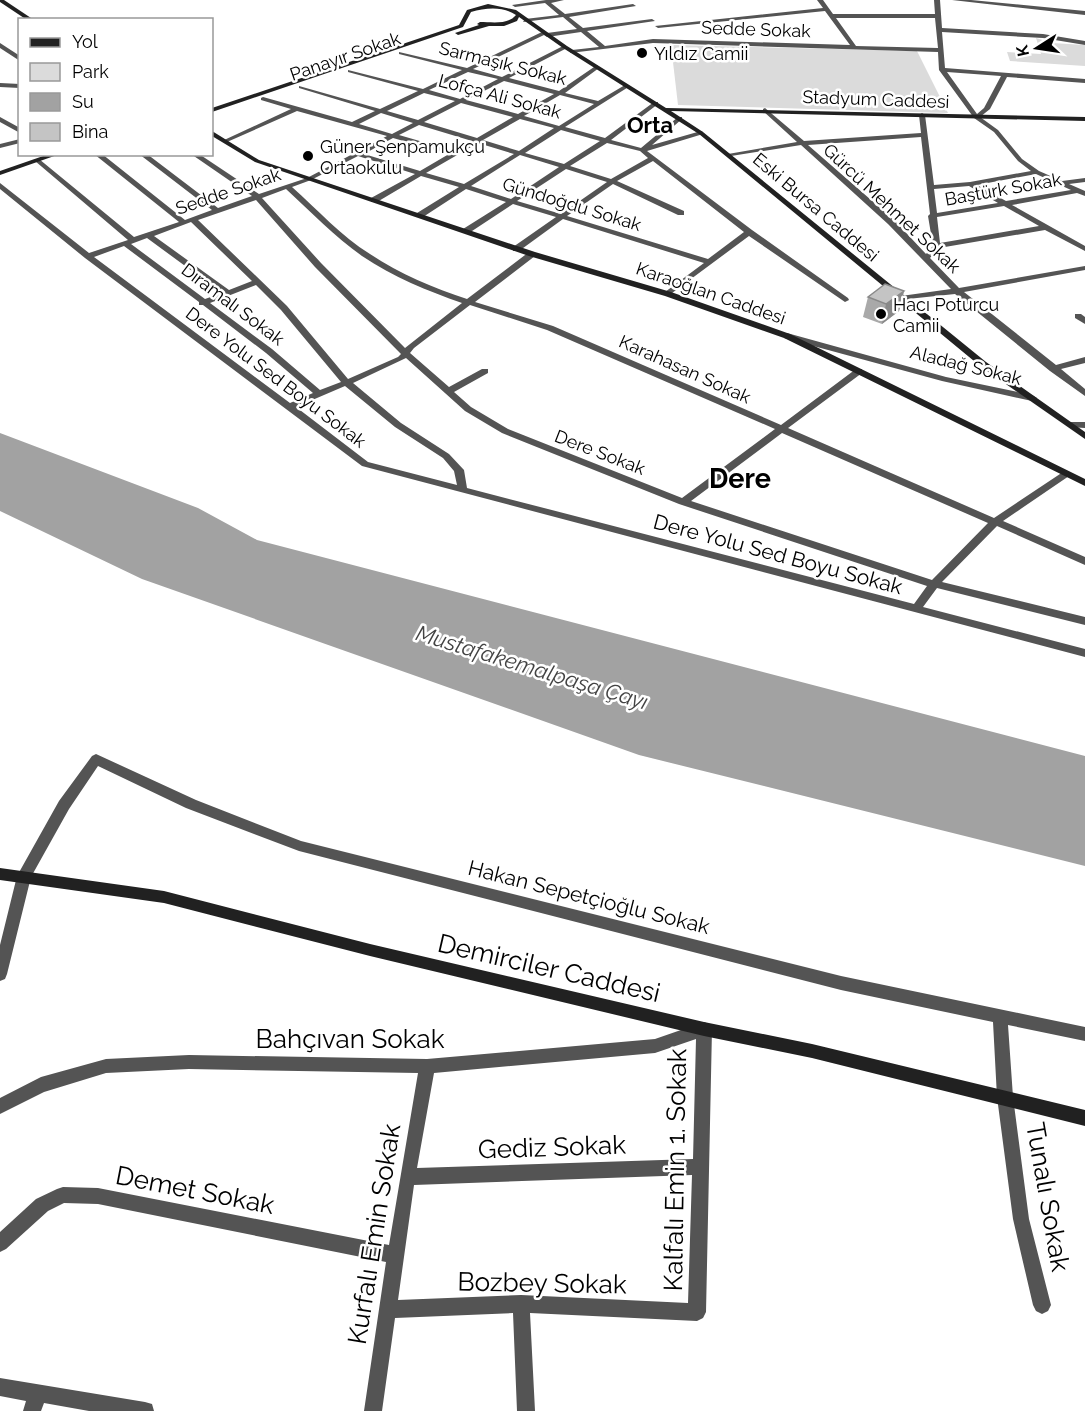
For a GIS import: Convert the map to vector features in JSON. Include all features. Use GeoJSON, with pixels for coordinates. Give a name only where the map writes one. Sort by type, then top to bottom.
{"type":"FeatureCollection","features":[{"type":"Feature","properties":{"kind":"street"},"geometry":{"type":"LineString","coordinates":[[0,0],[29,18]]}},
{"type":"Feature","properties":{"kind":"street"},"geometry":{"type":"LineString","coordinates":[[483,8],[501,0]]}},
{"type":"Feature","properties":{"kind":"street"},"geometry":{"type":"LineString","coordinates":[[483,8],[515,8],[561,0]]}},
{"type":"Feature","properties":{"kind":"street"},"geometry":{"type":"LineString","coordinates":[[626,0],[639,11]]}},
{"type":"Feature","properties":{"kind":"street"},"geometry":{"type":"LineString","coordinates":[[820,0],[854,47]]}},
{"type":"Feature","properties":{"kind":"street"},"geometry":{"type":"LineString","coordinates":[[937,0],[942,70],[976,117],[996,132],[1020,160],[1037,172],[1082,193]]}},
{"type":"Feature","properties":{"kind":"street"},"geometry":{"type":"LineString","coordinates":[[955,0],[1085,13]]}},
{"type":"Feature","properties":{"kind":"street"},"geometry":{"type":"LineString","coordinates":[[1025,0],[1085,5]]}},
{"type":"Feature","properties":{"kind":"street"},"geometry":{"type":"LineString","coordinates":[[547,2],[604,48]]}},
{"type":"Feature","properties":{"kind":"street"},"geometry":{"type":"LineString","coordinates":[[525,21],[633,6]]}},
{"type":"Feature","properties":{"kind":"street","name":"Panayır Sokak"},"geometry":{"type":"LineString","coordinates":[[213,112],[445,32],[464,24],[469,11],[483,8]]}},
{"type":"Feature","properties":{"kind":"street"},"geometry":{"type":"LineString","coordinates":[[504,24],[515,20],[515,8]]}},
{"type":"Feature","properties":{"kind":"street","name":"Eski Bursa Caddesi"},"geometry":{"type":"LineString","coordinates":[[515,8],[525,21],[701,132],[983,364],[1085,436]]}},
{"type":"Feature","properties":{"kind":"street"},"geometry":{"type":"LineString","coordinates":[[658,26],[827,9]]}},
{"type":"Feature","properties":{"kind":"street"},"geometry":{"type":"LineString","coordinates":[[646,16],[678,42]]}},
{"type":"Feature","properties":{"kind":"street"},"geometry":{"type":"LineString","coordinates":[[832,16],[939,16]]}},
{"type":"Feature","properties":{"kind":"street"},"geometry":{"type":"LineString","coordinates":[[466,18],[472,22],[487,25],[527,26],[544,33]]}},
{"type":"Feature","properties":{"kind":"street"},"geometry":{"type":"LineString","coordinates":[[352,125],[464,69],[544,33],[652,21]]}},
{"type":"Feature","properties":{"kind":"street","name":"Panayır Sokak"},"geometry":{"type":"LineString","coordinates":[[213,112],[301,87],[487,25]]}},
{"type":"Feature","properties":{"kind":"street"},"geometry":{"type":"LineString","coordinates":[[940,30],[1043,36],[1085,43]]}},
{"type":"Feature","properties":{"kind":"street","name":"Sedde Sokak"},"geometry":{"type":"LineString","coordinates":[[573,52],[653,41],[940,50]]}},
{"type":"Feature","properties":{"kind":"street"},"geometry":{"type":"LineString","coordinates":[[0,45],[18,58]]}},
{"type":"Feature","properties":{"kind":"street","name":"Sedde Sokak"},"geometry":{"type":"LineString","coordinates":[[88,256],[309,179],[565,47]]}},
{"type":"Feature","properties":{"kind":"street","name":"Sarmaşık Sokak"},"geometry":{"type":"LineString","coordinates":[[401,53],[598,103]]}},
{"type":"Feature","properties":{"kind":"street"},"geometry":{"type":"LineString","coordinates":[[374,200],[560,93],[597,67]]}},
{"type":"Feature","properties":{"kind":"street"},"geometry":{"type":"LineString","coordinates":[[942,70],[1085,81]]}},
{"type":"Feature","properties":{"kind":"street","name":"Lofça Ali Sokak"},"geometry":{"type":"LineString","coordinates":[[350,71],[642,150]]}},
{"type":"Feature","properties":{"kind":"street"},"geometry":{"type":"LineString","coordinates":[[976,117],[987,109],[1005,74]]}},
{"type":"Feature","properties":{"kind":"street"},"geometry":{"type":"LineString","coordinates":[[0,85],[16,87]]}},
{"type":"Feature","properties":{"kind":"street"},"geometry":{"type":"LineString","coordinates":[[420,215],[627,86]]}},
{"type":"Feature","properties":{"kind":"street"},"geometry":{"type":"LineString","coordinates":[[301,87],[612,181],[681,213]]}},
{"type":"Feature","properties":{"kind":"street"},"geometry":{"type":"LineString","coordinates":[[263,99],[453,153]]}},
{"type":"Feature","properties":{"kind":"street"},"geometry":{"type":"LineString","coordinates":[[466,231],[606,140],[656,103]]}},
{"type":"Feature","properties":{"kind":"street"},"geometry":{"type":"LineString","coordinates":[[225,141],[296,109]]}},
{"type":"Feature","properties":{"kind":"street","name":"Stadyum Caddesi"},"geometry":{"type":"LineString","coordinates":[[667,109],[1085,119]]}},
{"type":"Feature","properties":{"kind":"street","name":"Gürcü Mehmet Sokak"},"geometry":{"type":"LineString","coordinates":[[765,110],[927,257],[957,291],[1085,393]]}},
{"type":"Feature","properties":{"kind":"street"},"geometry":{"type":"LineString","coordinates":[[922,115],[937,246]]}},
{"type":"Feature","properties":{"kind":"street"},"geometry":{"type":"LineString","coordinates":[[642,150],[680,118]]}},
{"type":"Feature","properties":{"kind":"street"},"geometry":{"type":"LineString","coordinates":[[0,119],[18,130]]}},
{"type":"Feature","properties":{"kind":"street"},"geometry":{"type":"LineString","coordinates":[[642,150],[701,132]]}},
{"type":"Feature","properties":{"kind":"street"},"geometry":{"type":"LineString","coordinates":[[213,134],[258,161],[309,179]]}},
{"type":"Feature","properties":{"kind":"street"},"geometry":{"type":"LineString","coordinates":[[730,154],[801,143],[924,135]]}},
{"type":"Feature","properties":{"kind":"street"},"geometry":{"type":"LineString","coordinates":[[0,146],[18,142]]}},
{"type":"Feature","properties":{"kind":"street"},"geometry":{"type":"LineString","coordinates":[[642,150],[749,232],[845,300]]}},
{"type":"Feature","properties":{"kind":"street","name":"Gündoğdu Sokak"},"geometry":{"type":"LineString","coordinates":[[358,154],[709,262]]}},
{"type":"Feature","properties":{"kind":"street"},"geometry":{"type":"LineString","coordinates":[[0,173],[52,156]]}},
{"type":"Feature","properties":{"kind":"street","name":"Dere Yolu Sed Boyu Sokak"},"geometry":{"type":"LineString","coordinates":[[100,156],[188,221],[257,282],[284,308],[345,382],[398,424],[446,456],[459,470],[462,488]]}},
{"type":"Feature","properties":{"kind":"street"},"geometry":{"type":"LineString","coordinates":[[145,156],[217,211]]}},
{"type":"Feature","properties":{"kind":"street","name":"Dere Sokak"},"geometry":{"type":"LineString","coordinates":[[197,156],[258,197],[354,303],[406,354],[468,409],[505,431],[683,502],[934,584],[1085,621]]}},
{"type":"Feature","properties":{"kind":"street"},"geometry":{"type":"LineString","coordinates":[[516,249],[612,181],[653,158]]}},
{"type":"Feature","properties":{"kind":"street","name":"Dıramalı Sokak"},"geometry":{"type":"LineString","coordinates":[[37,160],[202,303],[269,351],[319,394]]}},
{"type":"Feature","properties":{"kind":"street"},"geometry":{"type":"LineString","coordinates":[[929,187],[970,184],[1037,172]]}},
{"type":"Feature","properties":{"kind":"street","name":"Karaoğlan Caddesi"},"geometry":{"type":"LineString","coordinates":[[309,179],[516,249],[668,294],[788,336],[1085,483]]}},
{"type":"Feature","properties":{"kind":"street"},"geometry":{"type":"LineString","coordinates":[[1061,183],[1085,180]]}},
{"type":"Feature","properties":{"kind":"street"},"geometry":{"type":"LineString","coordinates":[[970,184],[1085,249]]}},
{"type":"Feature","properties":{"kind":"street","name":"Dere Yolu Sed Boyu Sokak"},"geometry":{"type":"LineString","coordinates":[[0,185],[88,256],[365,464],[1085,653]]}},
{"type":"Feature","properties":{"kind":"street","name":"Karahasan Sokak"},"geometry":{"type":"LineString","coordinates":[[288,187],[345,240],[397,273],[470,302],[550,328],[1085,561]]}},
{"type":"Feature","properties":{"kind":"street","name":"Baştürk Sokak"},"geometry":{"type":"LineString","coordinates":[[932,216],[1082,193]]}},
{"type":"Feature","properties":{"kind":"street"},"geometry":{"type":"LineString","coordinates":[[927,257],[937,246],[1048,227]]}},
{"type":"Feature","properties":{"kind":"street"},"geometry":{"type":"LineString","coordinates":[[668,294],[749,232]]}},
{"type":"Feature","properties":{"kind":"street"},"geometry":{"type":"LineString","coordinates":[[148,235],[228,293]]}},
{"type":"Feature","properties":{"kind":"street"},"geometry":{"type":"LineString","coordinates":[[289,407],[401,359],[411,346],[532,254]]}},
{"type":"Feature","properties":{"kind":"street"},"geometry":{"type":"LineString","coordinates":[[901,298],[957,291],[1085,268]]}},
{"type":"Feature","properties":{"kind":"street"},"geometry":{"type":"LineString","coordinates":[[202,303],[257,282]]}},
{"type":"Feature","properties":{"kind":"street","name":"Aladağ Sokak"},"geometry":{"type":"LineString","coordinates":[[788,336],[945,379],[1032,398]]}},
{"type":"Feature","properties":{"kind":"street"},"geometry":{"type":"LineString","coordinates":[[1053,369],[1085,360]]}},
{"type":"Feature","properties":{"kind":"street"},"geometry":{"type":"LineString","coordinates":[[448,391],[486,371]]}},
{"type":"Feature","properties":{"kind":"street"},"geometry":{"type":"LineString","coordinates":[[683,502],[858,371]]}},
{"type":"Feature","properties":{"kind":"street"},"geometry":{"type":"LineString","coordinates":[[1071,425],[1085,425]]}},
{"type":"Feature","properties":{"kind":"street"},"geometry":{"type":"LineString","coordinates":[[916,609],[934,584],[995,522],[1066,474]]}},
{"type":"Feature","properties":{"kind":"street","name":"Hakan Sepetçioğlu Sokak"},"geometry":{"type":"LineString","coordinates":[[24,876],[64,805],[96,759],[191,804],[299,846],[841,983],[1085,1034]]}},
{"type":"Feature","properties":{"kind":"street","name":"Demirciler Caddesi"},"geometry":{"type":"LineString","coordinates":[[0,874],[164,897],[370,950],[704,1029],[812,1051],[1085,1118]]}},
{"type":"Feature","properties":{"kind":"street"},"geometry":{"type":"LineString","coordinates":[[0,975],[24,876]]}},
{"type":"Feature","properties":{"kind":"street","name":"Tunalı Sokak"},"geometry":{"type":"LineString","coordinates":[[999,1016],[1005,1097],[1021,1219],[1042,1305]]}},
{"type":"Feature","properties":{"kind":"street","name":"Bahçıvan Sokak"},"geometry":{"type":"LineString","coordinates":[[0,1106],[41,1085],[106,1066],[189,1062],[427,1066],[655,1046],[704,1029]]}},
{"type":"Feature","properties":{"kind":"street","name":"Kalfalı Emin 1. Sokak"},"geometry":{"type":"LineString","coordinates":[[697,1312],[704,1029]]}},
{"type":"Feature","properties":{"kind":"street","name":"Kurfalı Emin Sokak"},"geometry":{"type":"LineString","coordinates":[[373,1411],[407,1177],[427,1066]]}},
{"type":"Feature","properties":{"kind":"street","name":"Gediz Sokak"},"geometry":{"type":"LineString","coordinates":[[407,1177],[699,1167]]}},
{"type":"Feature","properties":{"kind":"street","name":"Demet Sokak"},"geometry":{"type":"LineString","coordinates":[[0,1243],[42,1205],[63,1196],[98,1196],[395,1255]]}},
{"type":"Feature","properties":{"kind":"street"},"geometry":{"type":"LineString","coordinates":[[521,1304],[526,1411]]}},
{"type":"Feature","properties":{"kind":"street","name":"Bozbey Sokak"},"geometry":{"type":"LineString","coordinates":[[387,1309],[521,1304],[697,1312]]}},
{"type":"Feature","properties":{"kind":"street"},"geometry":{"type":"LineString","coordinates":[[0,1387],[145,1411]]}},
{"type":"Feature","properties":{"kind":"street"},"geometry":{"type":"LineString","coordinates":[[32,1411],[38,1393]]}},
{"type":"Feature","properties":{"kind":"green space"},"geometry":{"type":"Polygon","coordinates":[[[1036,38],[1052,43],[1085,45],[1085,66],[1010,61],[1007,52],[1041,54],[1036,38]]]}},
{"type":"Feature","properties":{"kind":"green space"},"geometry":{"type":"Polygon","coordinates":[[[671,45],[917,51],[948,113],[678,105],[671,45]]]}},
{"type":"Feature","properties":{"kind":"water","name":"Mustafakemalpaşa Çayı"},"geometry":{"type":"Polygon","coordinates":[[[0,433],[198,508],[257,540],[1085,756],[1085,866],[639,755],[142,579],[0,511],[0,433]]]}},
{"type":"Feature","properties":{"kind":"building"},"geometry":{"type":"Polygon","coordinates":[[[885,284],[904,291],[886,304],[868,297],[885,284]]]}},
{"type":"Feature","properties":{"kind":"place","name":"Yıldız Camii"},"geometry":{"type":"Point","coordinates":[642,53]}},
{"type":"Feature","properties":{"kind":"place","name":"Güner Şenpamukçu Ortaokulu"},"geometry":{"type":"Point","coordinates":[308,156]}},
{"type":"Feature","properties":{"kind":"place","name":"Hacı Poturcu Camii"},"geometry":{"type":"Point","coordinates":[881,314]}},
{"type":"Feature","properties":{"kind":"district","name":"Orta"},"geometry":{"type":"Point","coordinates":[650,125]}},
{"type":"Feature","properties":{"kind":"district","name":"Dere"},"geometry":{"type":"Point","coordinates":[740,478]}}]}
